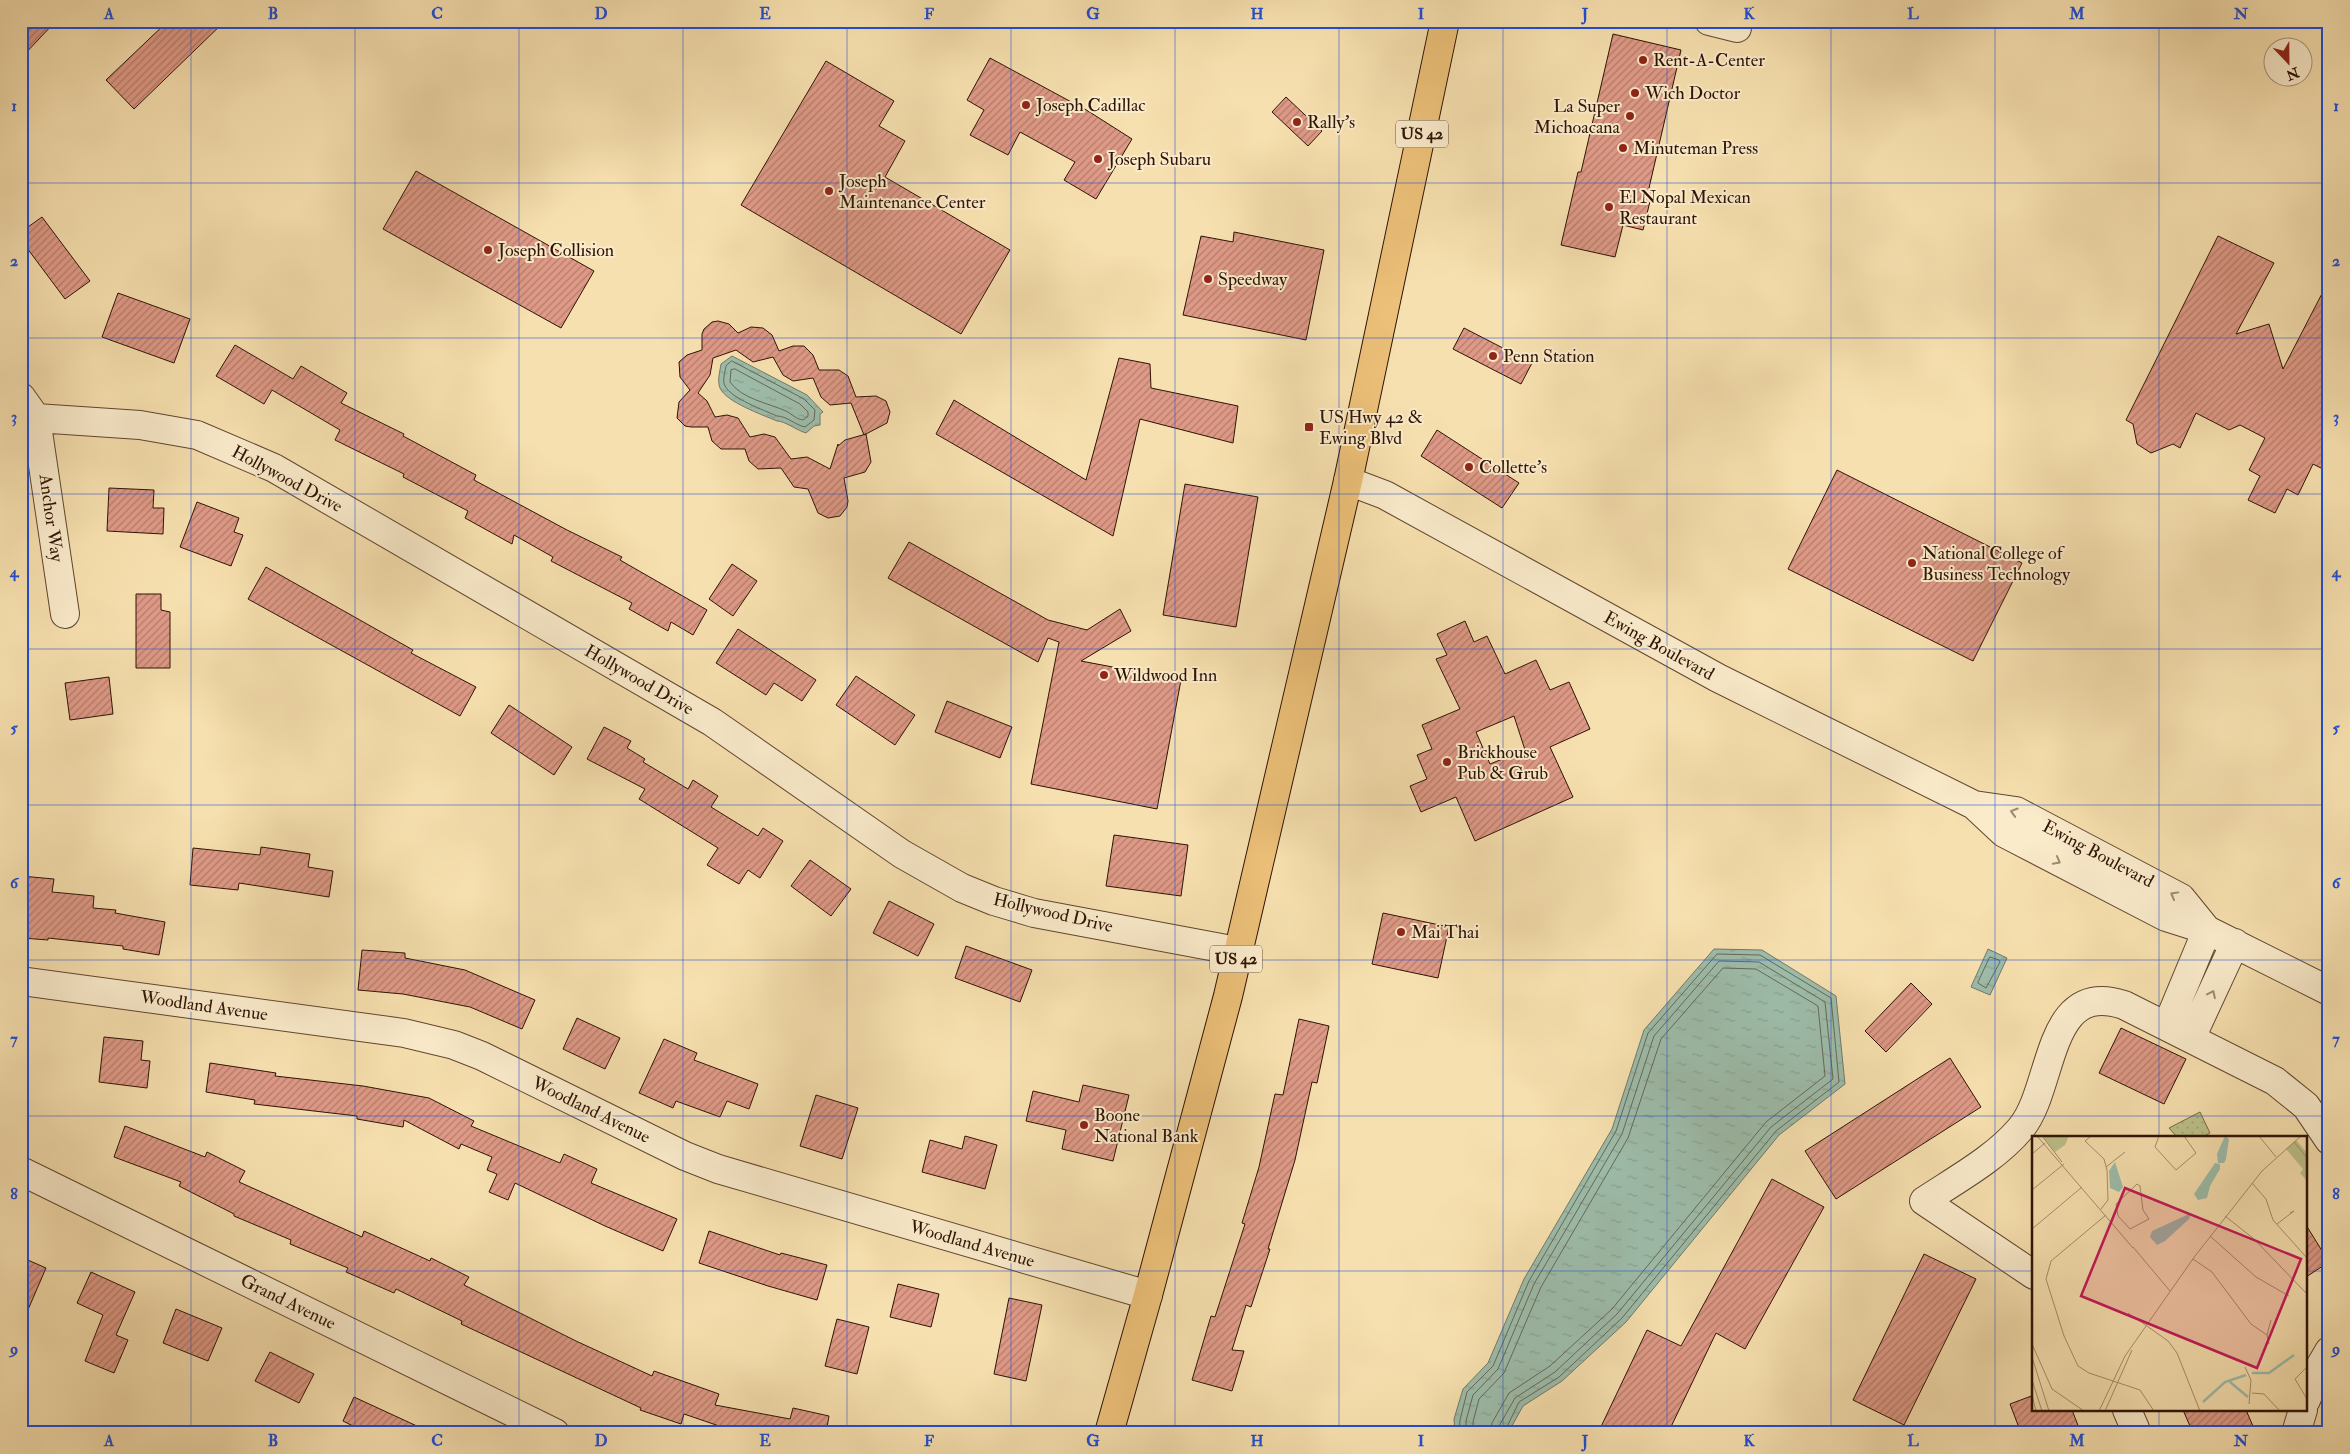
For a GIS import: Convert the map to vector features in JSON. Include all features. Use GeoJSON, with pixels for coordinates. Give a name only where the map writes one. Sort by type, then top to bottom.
{"type":"FeatureCollection","features":[{"type":"Feature","properties":{"kind":"main road","name":"US 42"},"geometry":{"type":"LineString","coordinates":[[1109,1433],[1228,996],[1348,481],[1445,21]]}},
{"type":"Feature","properties":{"kind":"street"},"geometry":{"type":"LineString","coordinates":[[1709,21],[1737,28]]}},
{"type":"Feature","properties":{"kind":"street","name":"Anchor Way"},"geometry":{"type":"LineString","coordinates":[[29,408],[65,614]]}},
{"type":"Feature","properties":{"kind":"street","name":"Hollywood Drive"},"geometry":{"type":"LineString","coordinates":[[29,408],[197,435],[274,468],[712,722],[902,854],[962,888],[994,901],[1034,913],[1237,951]]}},
{"type":"Feature","properties":{"kind":"street","name":"Ewing Boulevard"},"geometry":{"type":"LineString","coordinates":[[1348,481],[1385,495],[1718,678],[1974,805],[2016,811],[2181,898],[2207,930],[2329,992]]}},
{"type":"Feature","properties":{"kind":"street"},"geometry":{"type":"LineString","coordinates":[[2167,1026],[2207,930]]}},
{"type":"Feature","properties":{"kind":"street"},"geometry":{"type":"LineString","coordinates":[[2191,1038],[2235,943]]}},
{"type":"Feature","properties":{"kind":"street","name":"Woodland Avenue"},"geometry":{"type":"LineString","coordinates":[[21,981],[429,1038],[482,1056],[685,1156],[718,1169],[1148,1295]]}},
{"type":"Feature","properties":{"kind":"street"},"geometry":{"type":"LineString","coordinates":[[2032,1274],[1924,1201],[2000,1149],[2022,1127],[2035,1103],[2062,1025],[2073,1011],[2084,1004],[2098,1000],[2111,1001],[2167,1026],[2275,1080],[2306,1106],[2329,1140]]}},
{"type":"Feature","properties":{"kind":"street","name":"Grand Avenue"},"geometry":{"type":"LineString","coordinates":[[21,1171],[555,1433]]}},
{"type":"Feature","properties":{"kind":"street"},"geometry":{"type":"LineString","coordinates":[[2308,1395],[2319,1368],[2329,1351]]}},
{"type":"Feature","properties":{"kind":"street"},"geometry":{"type":"LineString","coordinates":[[2128,1412],[2137,1433]]}},
{"type":"Feature","properties":{"kind":"street"},"geometry":{"type":"LineString","coordinates":[[2296,1433],[2302,1412]]}},
{"type":"Feature","properties":{"kind":"green space"},"geometry":{"type":"Polygon","coordinates":[[[2200,1112],[2210,1133],[2204,1136],[2176,1136],[2169,1128],[2200,1112]]]}},
{"type":"Feature","properties":{"kind":"water"},"geometry":{"type":"Polygon","coordinates":[[[732,356],[807,395],[823,412],[820,414],[820,425],[814,426],[806,433],[784,422],[754,412],[729,398],[720,388],[719,379],[721,364],[732,356]]]}},
{"type":"Feature","properties":{"kind":"water"},"geometry":{"type":"Polygon","coordinates":[[[1714,949],[1762,950],[1836,996],[1845,1084],[1779,1135],[1626,1322],[1562,1381],[1523,1406],[1508,1433],[1455,1433],[1454,1419],[1463,1389],[1488,1363],[1524,1279],[1612,1129],[1644,1030],[1714,949]]]}},
{"type":"Feature","properties":{"kind":"water"},"geometry":{"type":"Polygon","coordinates":[[[1988,949],[2007,958],[1990,995],[1971,987],[1988,949]]]}},
{"type":"Feature","properties":{"kind":"building"},"geometry":{"type":"Polygon","coordinates":[[[21,21],[56,21],[21,58],[21,21]]]}},
{"type":"Feature","properties":{"kind":"building"},"geometry":{"type":"Polygon","coordinates":[[[168,21],[225,21],[134,109],[106,80],[168,21]]]}},
{"type":"Feature","properties":{"kind":"building"},"geometry":{"type":"Polygon","coordinates":[[[1613,34],[1681,50],[1649,188],[1653,189],[1643,230],[1623,225],[1615,257],[1561,245],[1578,172],[1581,172],[1613,34]]]}},
{"type":"Feature","properties":{"kind":"building","name":"Joseph Cadillac"},"geometry":{"type":"Polygon","coordinates":[[[990,58],[1088,111],[1132,139],[1096,199],[1064,180],[1075,162],[1020,132],[1008,155],[970,135],[984,110],[967,100],[990,58]]]}},
{"type":"Feature","properties":{"kind":"building","name":"Joseph Maintenance Center"},"geometry":{"type":"Polygon","coordinates":[[[826,61],[894,101],[879,126],[905,141],[885,177],[1010,250],[961,334],[741,205],[826,61]]]}},
{"type":"Feature","properties":{"kind":"building","name":"Rally's"},"geometry":{"type":"Polygon","coordinates":[[[1286,97],[1322,131],[1308,146],[1272,112],[1286,97]]]}},
{"type":"Feature","properties":{"kind":"building","name":"Joseph Collision"},"geometry":{"type":"Polygon","coordinates":[[[416,171],[594,271],[561,328],[383,229],[416,171]]]}},
{"type":"Feature","properties":{"kind":"building"},"geometry":{"type":"Polygon","coordinates":[[[42,217],[90,281],[65,299],[21,240],[21,232],[42,217]]]}},
{"type":"Feature","properties":{"kind":"building","name":"Speedway"},"geometry":{"type":"Polygon","coordinates":[[[1234,232],[1324,250],[1306,340],[1183,315],[1201,236],[1233,242],[1234,232]]]}},
{"type":"Feature","properties":{"kind":"building"},"geometry":{"type":"Polygon","coordinates":[[[2218,236],[2274,263],[2236,334],[2269,324],[2283,369],[2329,280],[2329,472],[2313,464],[2298,495],[2287,489],[2275,513],[2248,500],[2260,476],[2249,470],[2265,438],[2240,425],[2229,430],[2196,413],[2180,448],[2173,444],[2151,453],[2137,444],[2133,424],[2126,420],[2218,236]]]}},
{"type":"Feature","properties":{"kind":"building"},"geometry":{"type":"Polygon","coordinates":[[[118,293],[190,319],[174,363],[102,337],[118,293]]]}},
{"type":"Feature","properties":{"kind":"building"},"geometry":{"type":"Polygon","coordinates":[[[718,321],[729,324],[738,333],[751,327],[763,328],[772,335],[779,351],[793,346],[804,346],[813,355],[819,370],[839,370],[848,376],[856,397],[876,396],[886,401],[890,412],[887,423],[866,434],[871,462],[865,472],[844,478],[848,501],[847,507],[840,516],[828,518],[818,513],[808,489],[794,487],[781,468],[758,469],[749,461],[745,449],[721,449],[712,441],[708,427],[685,426],[677,418],[679,402],[690,390],[680,377],[679,362],[687,355],[702,350],[702,334],[704,329],[712,322],[718,321]],[[736,350],[713,358],[710,375],[698,393],[707,401],[715,417],[727,415],[738,418],[750,437],[764,434],[775,437],[791,459],[807,457],[830,469],[838,444],[838,446],[845,440],[864,435],[851,403],[830,405],[821,397],[813,378],[793,381],[783,375],[773,357],[753,362],[736,350]]]}},
{"type":"Feature","properties":{"kind":"building","name":"Penn Station"},"geometry":{"type":"Polygon","coordinates":[[[1464,328],[1532,363],[1521,384],[1453,349],[1464,328]]]}},
{"type":"Feature","properties":{"kind":"building"},"geometry":{"type":"Polygon","coordinates":[[[235,345],[293,379],[301,366],[347,393],[341,403],[404,434],[403,436],[476,475],[474,480],[622,557],[620,560],[707,610],[693,635],[671,622],[668,631],[629,609],[632,603],[551,561],[553,557],[514,535],[512,544],[465,518],[468,511],[403,477],[404,474],[335,440],[340,430],[272,390],[264,404],[216,376],[235,345]]]}},
{"type":"Feature","properties":{"kind":"building"},"geometry":{"type":"Polygon","coordinates":[[[1119,358],[1150,364],[1151,388],[1238,406],[1233,443],[1140,419],[1113,536],[936,434],[954,400],[1086,480],[1119,358]]]}},
{"type":"Feature","properties":{"kind":"building"},"geometry":{"type":"Polygon","coordinates":[[[1437,430],[1519,483],[1502,508],[1421,456],[1437,430]]]}},
{"type":"Feature","properties":{"kind":"building","name":"National College of Business Technology"},"geometry":{"type":"Polygon","coordinates":[[[1837,470],[2022,563],[1973,661],[1788,569],[1837,470]]]}},
{"type":"Feature","properties":{"kind":"building","name":"Wildwood Inn"},"geometry":{"type":"Polygon","coordinates":[[[1185,484],[1258,497],[1236,627],[1163,615],[1185,484]]]}},
{"type":"Feature","properties":{"kind":"building"},"geometry":{"type":"Polygon","coordinates":[[[109,488],[154,490],[153,508],[164,508],[163,534],[107,531],[109,488]]]}},
{"type":"Feature","properties":{"kind":"building"},"geometry":{"type":"Polygon","coordinates":[[[197,502],[239,518],[234,532],[243,535],[231,566],[180,547],[197,502]]]}},
{"type":"Feature","properties":{"kind":"building","name":"Wildwood Inn"},"geometry":{"type":"Polygon","coordinates":[[[909,542],[1048,620],[1087,630],[1120,609],[1131,631],[1081,661],[1181,680],[1157,809],[1031,784],[1059,642],[1048,638],[1038,662],[888,578],[909,542]]]}},
{"type":"Feature","properties":{"kind":"building"},"geometry":{"type":"Polygon","coordinates":[[[732,564],[757,581],[733,616],[709,599],[732,564]]]}},
{"type":"Feature","properties":{"kind":"building"},"geometry":{"type":"Polygon","coordinates":[[[266,567],[413,650],[411,653],[476,687],[460,716],[248,599],[266,567]]]}},
{"type":"Feature","properties":{"kind":"building"},"geometry":{"type":"Polygon","coordinates":[[[136,594],[161,594],[161,610],[170,612],[170,668],[136,668],[136,594]]]}},
{"type":"Feature","properties":{"kind":"building"},"geometry":{"type":"Polygon","coordinates":[[[1465,621],[1474,642],[1487,636],[1505,674],[1536,660],[1550,690],[1569,682],[1590,729],[1550,747],[1573,797],[1475,841],[1456,797],[1421,812],[1410,786],[1427,779],[1417,755],[1432,749],[1422,725],[1460,709],[1436,659],[1447,655],[1437,634],[1465,621]],[[1514,716],[1476,732],[1490,764],[1525,750],[1514,716]]]}},
{"type":"Feature","properties":{"kind":"building"},"geometry":{"type":"Polygon","coordinates":[[[738,629],[816,680],[802,701],[774,683],[766,695],[716,663],[738,629]]]}},
{"type":"Feature","properties":{"kind":"building"},"geometry":{"type":"Polygon","coordinates":[[[856,676],[915,715],[895,745],[836,705],[856,676]]]}},
{"type":"Feature","properties":{"kind":"building"},"geometry":{"type":"Polygon","coordinates":[[[109,677],[113,714],[70,720],[65,683],[109,677]]]}},
{"type":"Feature","properties":{"kind":"building"},"geometry":{"type":"Polygon","coordinates":[[[947,701],[1012,727],[1000,758],[935,732],[947,701]]]}},
{"type":"Feature","properties":{"kind":"building"},"geometry":{"type":"Polygon","coordinates":[[[509,705],[572,747],[554,775],[491,733],[509,705]]]}},
{"type":"Feature","properties":{"kind":"building"},"geometry":{"type":"Polygon","coordinates":[[[604,727],[631,741],[627,748],[645,759],[643,762],[688,789],[693,780],[718,796],[711,807],[758,836],[763,828],[783,841],[760,878],[748,870],[739,884],[707,865],[718,848],[639,799],[645,789],[587,759],[604,727]]]}},
{"type":"Feature","properties":{"kind":"building"},"geometry":{"type":"Polygon","coordinates":[[[1114,835],[1188,845],[1181,896],[1106,886],[1114,835]]]}},
{"type":"Feature","properties":{"kind":"building"},"geometry":{"type":"Polygon","coordinates":[[[261,847],[310,854],[308,867],[333,871],[329,897],[239,883],[238,890],[190,885],[193,848],[260,855],[261,847]]]}},
{"type":"Feature","properties":{"kind":"building"},"geometry":{"type":"Polygon","coordinates":[[[810,860],[851,889],[831,916],[791,886],[810,860]]]}},
{"type":"Feature","properties":{"kind":"building"},"geometry":{"type":"Polygon","coordinates":[[[21,876],[54,879],[52,892],[94,896],[93,908],[116,910],[115,913],[165,922],[159,955],[123,949],[123,946],[48,938],[48,940],[22,938],[21,876]]]}},
{"type":"Feature","properties":{"kind":"building"},"geometry":{"type":"Polygon","coordinates":[[[889,901],[934,924],[918,956],[873,933],[889,901]]]}},
{"type":"Feature","properties":{"kind":"building"},"geometry":{"type":"Polygon","coordinates":[[[1383,913],[1449,927],[1438,978],[1372,964],[1383,913]]]}},
{"type":"Feature","properties":{"kind":"building"},"geometry":{"type":"Polygon","coordinates":[[[966,946],[1032,970],[1020,1002],[955,978],[966,946]]]}},
{"type":"Feature","properties":{"kind":"building"},"geometry":{"type":"Polygon","coordinates":[[[362,950],[405,953],[405,958],[465,970],[535,1000],[522,1029],[470,1007],[403,994],[358,990],[362,950]]]}},
{"type":"Feature","properties":{"kind":"building"},"geometry":{"type":"Polygon","coordinates":[[[1911,983],[1932,1004],[1886,1052],[1865,1031],[1911,983]]]}},
{"type":"Feature","properties":{"kind":"building"},"geometry":{"type":"Polygon","coordinates":[[[577,1018],[620,1038],[605,1069],[563,1049],[577,1018]]]}},
{"type":"Feature","properties":{"kind":"building"},"geometry":{"type":"Polygon","coordinates":[[[1299,1019],[1329,1026],[1317,1083],[1312,1082],[1295,1160],[1268,1249],[1270,1249],[1251,1307],[1246,1305],[1232,1350],[1244,1351],[1232,1391],[1192,1380],[1211,1316],[1215,1317],[1245,1224],[1242,1223],[1259,1167],[1275,1094],[1283,1095],[1299,1019]]]}},
{"type":"Feature","properties":{"kind":"building"},"geometry":{"type":"Polygon","coordinates":[[[2121,1028],[2186,1059],[2164,1104],[2099,1073],[2121,1028]]]}},
{"type":"Feature","properties":{"kind":"building"},"geometry":{"type":"Polygon","coordinates":[[[104,1037],[143,1041],[141,1060],[150,1061],[147,1088],[99,1082],[104,1037]]]}},
{"type":"Feature","properties":{"kind":"building"},"geometry":{"type":"Polygon","coordinates":[[[664,1039],[697,1053],[694,1060],[758,1084],[749,1109],[727,1101],[720,1117],[676,1101],[673,1108],[639,1093],[664,1039]]]}},
{"type":"Feature","properties":{"kind":"building"},"geometry":{"type":"Polygon","coordinates":[[[1950,1058],[1981,1107],[1836,1199],[1805,1151],[1950,1058]]]}},
{"type":"Feature","properties":{"kind":"building"},"geometry":{"type":"Polygon","coordinates":[[[210,1063],[276,1073],[275,1076],[363,1086],[429,1098],[474,1121],[471,1126],[560,1163],[564,1154],[597,1169],[591,1183],[677,1219],[663,1251],[515,1183],[508,1200],[489,1192],[497,1174],[487,1170],[492,1157],[461,1144],[459,1149],[404,1120],[403,1127],[357,1119],[357,1116],[254,1104],[255,1100],[206,1092],[210,1063]]]}},
{"type":"Feature","properties":{"kind":"building","name":"Boone National Bank"},"geometry":{"type":"Polygon","coordinates":[[[1083,1085],[1129,1095],[1113,1161],[1062,1149],[1066,1130],[1026,1121],[1033,1091],[1079,1102],[1083,1085]]]}},
{"type":"Feature","properties":{"kind":"building"},"geometry":{"type":"Polygon","coordinates":[[[816,1095],[858,1108],[842,1159],[800,1146],[816,1095]]]}},
{"type":"Feature","properties":{"kind":"building"},"geometry":{"type":"Polygon","coordinates":[[[125,1126],[205,1157],[207,1152],[245,1171],[239,1182],[362,1237],[364,1231],[430,1261],[431,1258],[469,1277],[464,1285],[576,1341],[652,1376],[654,1371],[719,1394],[715,1405],[790,1419],[793,1408],[829,1416],[826,1433],[724,1433],[725,1428],[684,1414],[681,1424],[640,1410],[641,1408],[461,1324],[462,1321],[396,1289],[394,1293],[346,1272],[348,1268],[290,1244],[291,1240],[234,1216],[234,1214],[179,1186],[181,1182],[114,1157],[125,1126]]]}},
{"type":"Feature","properties":{"kind":"building"},"geometry":{"type":"Polygon","coordinates":[[[965,1136],[997,1145],[985,1189],[922,1172],[930,1140],[962,1149],[965,1136]]]}},
{"type":"Feature","properties":{"kind":"building"},"geometry":{"type":"Polygon","coordinates":[[[1772,1179],[1824,1207],[1745,1349],[1716,1333],[1668,1433],[1598,1433],[1647,1330],[1681,1346],[1772,1179]]]}},
{"type":"Feature","properties":{"kind":"building"},"geometry":{"type":"Polygon","coordinates":[[[2308,1228],[2329,1262],[2308,1276],[2308,1228]]]}},
{"type":"Feature","properties":{"kind":"building"},"geometry":{"type":"Polygon","coordinates":[[[709,1231],[780,1255],[781,1253],[827,1265],[817,1300],[699,1263],[709,1231]]]}},
{"type":"Feature","properties":{"kind":"building"},"geometry":{"type":"Polygon","coordinates":[[[1924,1254],[1976,1279],[1904,1425],[1853,1400],[1924,1254]]]}},
{"type":"Feature","properties":{"kind":"building"},"geometry":{"type":"Polygon","coordinates":[[[21,1257],[46,1268],[21,1326],[21,1257]]]}},
{"type":"Feature","properties":{"kind":"building"},"geometry":{"type":"Polygon","coordinates":[[[91,1272],[135,1292],[116,1335],[128,1340],[114,1373],[85,1361],[103,1315],[77,1303],[91,1272]]]}},
{"type":"Feature","properties":{"kind":"building"},"geometry":{"type":"Polygon","coordinates":[[[898,1284],[939,1294],[931,1327],[890,1317],[898,1284]]]}},
{"type":"Feature","properties":{"kind":"building"},"geometry":{"type":"Polygon","coordinates":[[[1009,1298],[1042,1305],[1026,1381],[994,1374],[1009,1298]]]}},
{"type":"Feature","properties":{"kind":"building"},"geometry":{"type":"Polygon","coordinates":[[[176,1309],[222,1328],[208,1361],[163,1343],[176,1309]]]}},
{"type":"Feature","properties":{"kind":"building"},"geometry":{"type":"Polygon","coordinates":[[[837,1319],[869,1327],[857,1374],[825,1366],[837,1319]]]}},
{"type":"Feature","properties":{"kind":"building"},"geometry":{"type":"Polygon","coordinates":[[[270,1352],[314,1374],[299,1403],[255,1381],[270,1352]]]}},
{"type":"Feature","properties":{"kind":"building"},"geometry":{"type":"Polygon","coordinates":[[[2032,1396],[2032,1412],[2073,1412],[2081,1433],[2021,1433],[2010,1404],[2032,1396]]]}},
{"type":"Feature","properties":{"kind":"building"},"geometry":{"type":"Polygon","coordinates":[[[354,1397],[432,1433],[367,1433],[343,1421],[354,1397]]]}},
{"type":"Feature","properties":{"kind":"building"},"geometry":{"type":"Polygon","coordinates":[[[2184,1412],[2247,1412],[2256,1433],[2193,1433],[2184,1412]]]}},
{"type":"Feature","properties":{"kind":"place","name":"Rent-A-Center"},"geometry":{"type":"Point","coordinates":[1643,60]}},
{"type":"Feature","properties":{"kind":"place","name":"Wich Doctor"},"geometry":{"type":"Point","coordinates":[1635,93]}},
{"type":"Feature","properties":{"kind":"place","name":"Joseph Cadillac"},"geometry":{"type":"Point","coordinates":[1026,105]}},
{"type":"Feature","properties":{"kind":"place","name":"La Super Michoacana"},"geometry":{"type":"Point","coordinates":[1630,116]}},
{"type":"Feature","properties":{"kind":"place","name":"Rally's"},"geometry":{"type":"Point","coordinates":[1297,122]}},
{"type":"Feature","properties":{"kind":"place","name":"Minuteman Press"},"geometry":{"type":"Point","coordinates":[1623,148]}},
{"type":"Feature","properties":{"kind":"place","name":"Joseph Subaru"},"geometry":{"type":"Point","coordinates":[1098,159]}},
{"type":"Feature","properties":{"kind":"place","name":"Joseph Maintenance Center"},"geometry":{"type":"Point","coordinates":[829,191]}},
{"type":"Feature","properties":{"kind":"place","name":"El Nopal Mexican Restaurant"},"geometry":{"type":"Point","coordinates":[1609,207]}},
{"type":"Feature","properties":{"kind":"place","name":"Joseph Collision"},"geometry":{"type":"Point","coordinates":[488,250]}},
{"type":"Feature","properties":{"kind":"place","name":"Speedway"},"geometry":{"type":"Point","coordinates":[1208,279]}},
{"type":"Feature","properties":{"kind":"place","name":"Penn Station"},"geometry":{"type":"Point","coordinates":[1493,356]}},
{"type":"Feature","properties":{"kind":"place","name":"US Hwy 42 & Ewing Blvd"},"geometry":{"type":"Point","coordinates":[1309,427]}},
{"type":"Feature","properties":{"kind":"place","name":"Collette’s"},"geometry":{"type":"Point","coordinates":[1469,467]}},
{"type":"Feature","properties":{"kind":"place","name":"National College of Business Technology"},"geometry":{"type":"Point","coordinates":[1912,563]}},
{"type":"Feature","properties":{"kind":"place","name":"Wildwood Inn"},"geometry":{"type":"Point","coordinates":[1104,675]}},
{"type":"Feature","properties":{"kind":"place","name":"Brickhouse Pub & Grub"},"geometry":{"type":"Point","coordinates":[1447,762]}},
{"type":"Feature","properties":{"kind":"place","name":"Mai Thai"},"geometry":{"type":"Point","coordinates":[1401,932]}},
{"type":"Feature","properties":{"kind":"place","name":"Boone National Bank"},"geometry":{"type":"Point","coordinates":[1084,1125]}}]}
